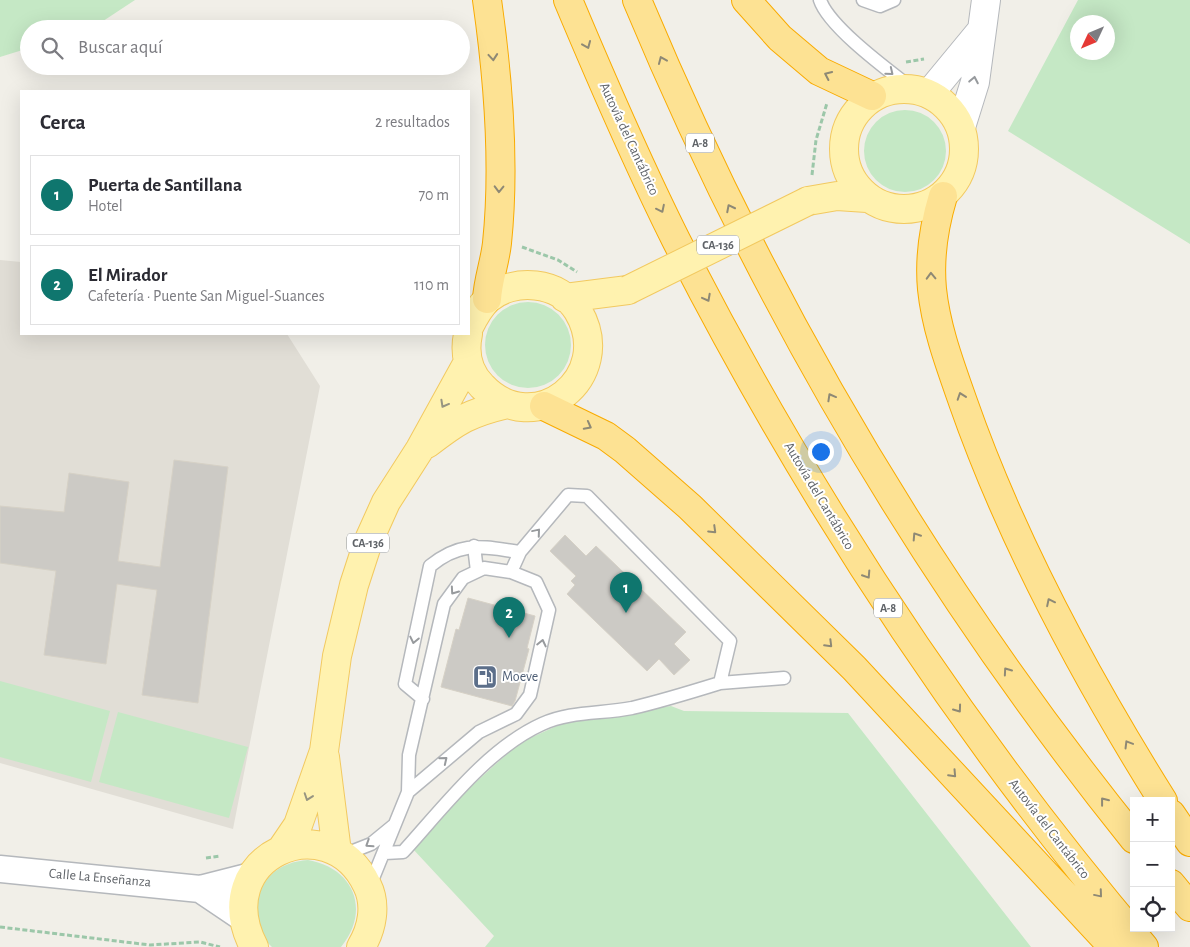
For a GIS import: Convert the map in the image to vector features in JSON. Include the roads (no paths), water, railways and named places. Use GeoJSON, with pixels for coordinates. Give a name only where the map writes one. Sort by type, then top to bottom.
{"type":"FeatureCollection","features":[{"type":"Feature","properties":{"kind":"highway"},"geometry":{"type":"LineString","coordinates":[[487,0],[497,102],[500,185],[497,241],[488,280],[487,299]]}},
{"type":"Feature","properties":{"kind":"highway","name":"Autovía del Cantábrico"},"geometry":{"type":"LineString","coordinates":[[568,0],[640,164],[676,239],[756,389],[848,545],[919,653],[1004,773],[1144,947]]}},
{"type":"Feature","properties":{"kind":"highway","name":"A-8"},"geometry":{"type":"LineString","coordinates":[[637,0],[721,190],[836,404],[897,508],[983,637],[1072,760],[1130,834]]}},
{"type":"Feature","properties":{"kind":"highway"},"geometry":{"type":"LineString","coordinates":[[746,0],[780,38],[819,71],[872,96]]}},
{"type":"Feature","properties":{"kind":"highway"},"geometry":{"type":"LineString","coordinates":[[943,196],[932,243],[932,289],[942,342],[974,433],[1051,604],[1112,718],[1161,797]]}},
{"type":"Feature","properties":{"kind":"highway"},"geometry":{"type":"LineString","coordinates":[[544,406],[606,436],[625,450],[690,507],[854,668],[1113,947]]}},
{"type":"Feature","properties":{"kind":"highway"},"geometry":{"type":"LineString","coordinates":[[1175,820],[1190,842]]}},
{"type":"Feature","properties":{"kind":"highway"},"geometry":{"type":"LineString","coordinates":[[1173,887],[1190,907]]}},
{"type":"Feature","properties":{"kind":"main road"},"geometry":{"type":"LineString","coordinates":[[891,89],[920,91],[948,107],[960,127],[965,145],[963,164],[955,181],[943,196],[925,206],[905,210],[885,207],[867,198],[853,182],[845,164],[843,144],[847,126],[857,109],[872,96],[891,89]]}},
{"type":"Feature","properties":{"kind":"main road"},"geometry":{"type":"LineString","coordinates":[[810,191],[845,164]]}},
{"type":"Feature","properties":{"kind":"main road"},"geometry":{"type":"LineString","coordinates":[[810,191],[837,196],[867,198]]}},
{"type":"Feature","properties":{"kind":"main road","name":"CA-136"},"geometry":{"type":"LineString","coordinates":[[628,290],[810,191]]}},
{"type":"Feature","properties":{"kind":"main road"},"geometry":{"type":"LineString","coordinates":[[468,335],[466,345],[468,362],[476,380],[490,394],[507,404],[526,408],[544,406],[561,398],[574,386],[584,371],[589,354],[588,336],[584,321],[576,308],[565,298],[550,289],[534,285],[517,286],[501,290],[487,299],[476,312],[470,325]]}},
{"type":"Feature","properties":{"kind":"main road"},"geometry":{"type":"LineString","coordinates":[[565,298],[628,290]]}},
{"type":"Feature","properties":{"kind":"main road"},"geometry":{"type":"LineString","coordinates":[[588,336],[628,290]]}},
{"type":"Feature","properties":{"kind":"main road"},"geometry":{"type":"LineString","coordinates":[[420,449],[468,362]]}},
{"type":"Feature","properties":{"kind":"main road"},"geometry":{"type":"LineString","coordinates":[[420,449],[460,419],[480,411],[507,404]]}},
{"type":"Feature","properties":{"kind":"main road","name":"CA-136"},"geometry":{"type":"LineString","coordinates":[[324,751],[337,656],[354,585],[368,542],[386,502],[420,449]]}},
{"type":"Feature","properties":{"kind":"main road"},"geometry":{"type":"LineString","coordinates":[[281,850],[298,825],[324,751]]}},
{"type":"Feature","properties":{"kind":"main road"},"geometry":{"type":"LineString","coordinates":[[324,751],[340,854]]}},
{"type":"Feature","properties":{"kind":"main road"},"geometry":{"type":"LineString","coordinates":[[254,947],[242,918],[244,896],[251,876],[264,861],[281,850],[309,845],[340,854],[358,870],[369,888],[372,914],[365,945]]}},
{"type":"Feature","properties":{"kind":"street"},"geometry":{"type":"LineString","coordinates":[[960,127],[975,82],[980,32],[986,0]]}},
{"type":"Feature","properties":{"kind":"street"},"geometry":{"type":"LineString","coordinates":[[920,91],[980,32]]}},
{"type":"Feature","properties":{"kind":"street","name":"Calle La Enseñanza"},"geometry":{"type":"LineString","coordinates":[[0,869],[200,889],[251,876]]}},
{"type":"Feature","properties":{"kind":"street","name":"Calle La Enseñanza"},"geometry":{"type":"LineString","coordinates":[[200,889],[242,918]]}},
{"type":"Feature","properties":{"kind":"lane"},"geometry":{"type":"LineString","coordinates":[[820,0],[822,8],[871,56],[920,91]]}},
{"type":"Feature","properties":{"kind":"lane"},"geometry":{"type":"LineString","coordinates":[[862,0],[880,6],[894,0]]}},
{"type":"Feature","properties":{"kind":"lane"},"geometry":{"type":"LineString","coordinates":[[511,572],[520,552],[568,495],[587,496],[730,641],[720,683]]}},
{"type":"Feature","properties":{"kind":"lane"},"geometry":{"type":"LineString","coordinates":[[422,699],[405,684],[430,566],[444,554],[474,546],[520,552]]}},
{"type":"Feature","properties":{"kind":"lane"},"geometry":{"type":"LineString","coordinates":[[474,546],[477,571]]}},
{"type":"Feature","properties":{"kind":"lane"},"geometry":{"type":"LineString","coordinates":[[369,888],[408,792],[409,755],[444,604],[463,578],[484,568],[511,572],[536,582],[550,610],[530,695],[516,714],[479,732],[408,792]]}},
{"type":"Feature","properties":{"kind":"lane"},"geometry":{"type":"LineString","coordinates":[[385,852],[402,852],[468,780],[510,744],[542,724],[565,716],[630,708],[720,683],[784,678]]}},
{"type":"Feature","properties":{"kind":"lane"},"geometry":{"type":"LineString","coordinates":[[340,854],[370,844],[393,826]]}},
{"type":"Feature","properties":{"kind":"place","name":"Puerta de Santillana"},"geometry":{"type":"Point","coordinates":[626,613]}},
{"type":"Feature","properties":{"kind":"place","name":"El Mirador"},"geometry":{"type":"Point","coordinates":[509,638]}},
{"type":"Feature","properties":{"kind":"place","name":"Moeve"},"geometry":{"type":"Point","coordinates":[485,677]}}]}
